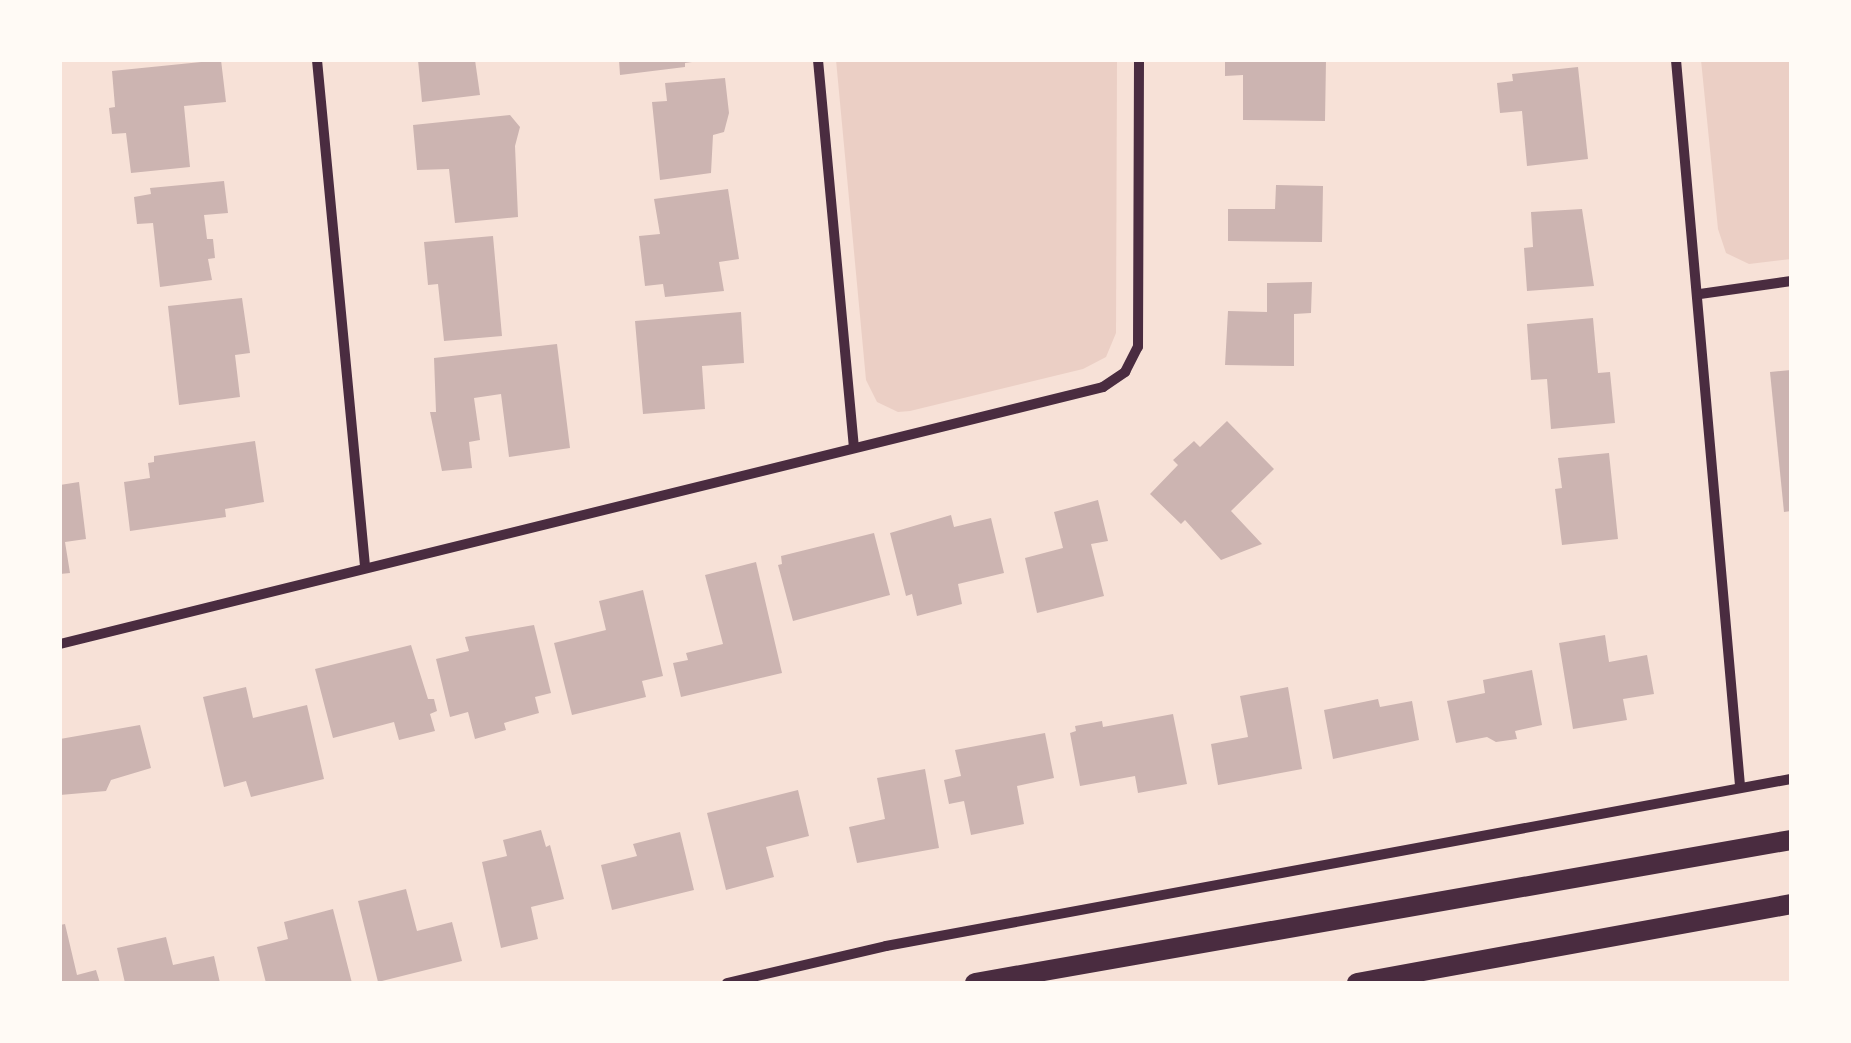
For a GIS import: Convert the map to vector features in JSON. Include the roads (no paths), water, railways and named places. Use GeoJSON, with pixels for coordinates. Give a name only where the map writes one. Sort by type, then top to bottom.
{"type":"FeatureCollection","features":[{"type":"Feature","properties":{"kind":"main road"},"geometry":{"type":"LineString","coordinates":[[975,983],[1791,840]]}},
{"type":"Feature","properties":{"kind":"main road"},"geometry":{"type":"LineString","coordinates":[[1357,983],[1791,904]]}},
{"type":"Feature","properties":{"kind":"street"},"geometry":{"type":"LineString","coordinates":[[317,60],[365,566]]}},
{"type":"Feature","properties":{"kind":"street"},"geometry":{"type":"LineString","coordinates":[[818,60],[854,447]]}},
{"type":"Feature","properties":{"kind":"street"},"geometry":{"type":"LineString","coordinates":[[60,644],[1102,386],[1125,372],[1138,347],[1139,60]]}},
{"type":"Feature","properties":{"kind":"street"},"geometry":{"type":"LineString","coordinates":[[1676,60],[1700,294],[1740,786]]}},
{"type":"Feature","properties":{"kind":"street"},"geometry":{"type":"LineString","coordinates":[[1700,294],[1791,281]]}},
{"type":"Feature","properties":{"kind":"street"},"geometry":{"type":"LineString","coordinates":[[727,983],[870,950],[1791,779]]}}]}
